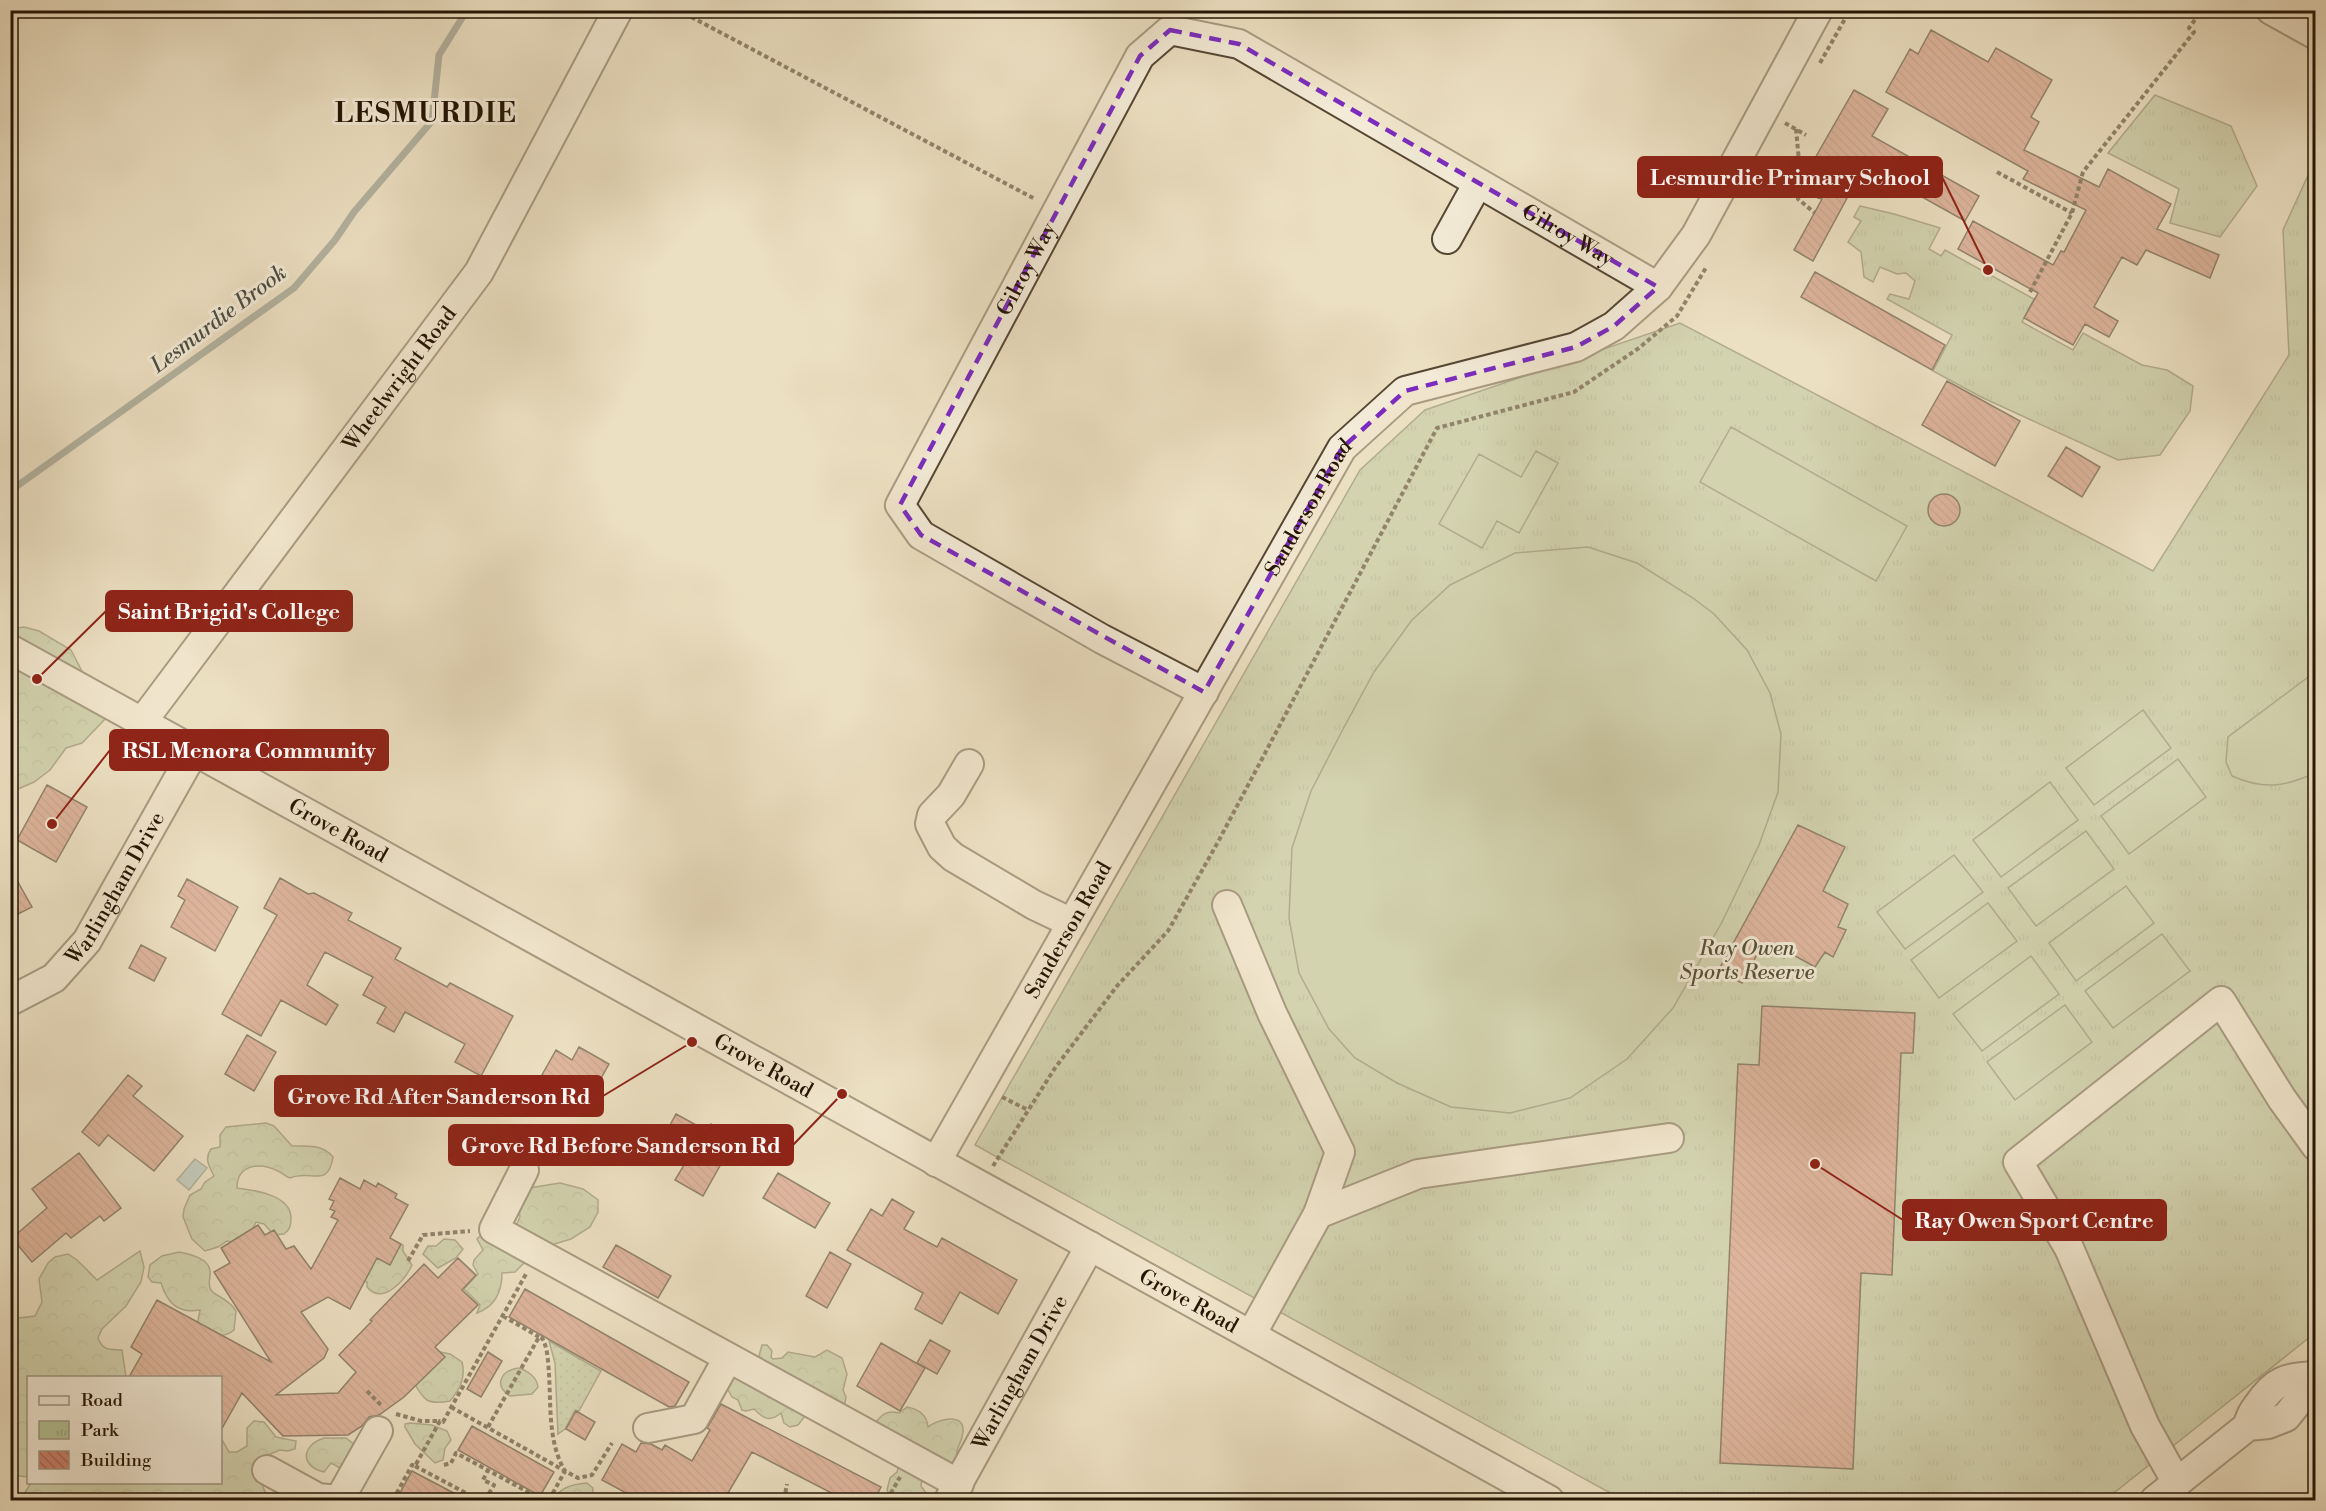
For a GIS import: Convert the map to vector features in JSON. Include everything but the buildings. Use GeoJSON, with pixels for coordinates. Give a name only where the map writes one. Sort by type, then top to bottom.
{"type":"FeatureCollection","features":[{"type":"Feature","properties":{"kind":"street","name":"Wheelwright Road"},"geometry":{"type":"LineString","coordinates":[[142,723],[479,272],[618,10]]}},
{"type":"Feature","properties":{"kind":"street","name":"Sanderson Road"},"geometry":{"type":"LineString","coordinates":[[936,1162],[1342,448],[1405,391],[1576,347],[1614,326],[1658,287],[1696,235],[1818,10]]}},
{"type":"Feature","properties":{"kind":"street"},"geometry":{"type":"LineString","coordinates":[[2271,10],[2316,35]]}},
{"type":"Feature","properties":{"kind":"street","name":"Gilroy Way"},"geometry":{"type":"LineString","coordinates":[[1204,692],[1102,639],[921,535],[900,505],[1140,56],[1170,30],[1239,44],[1658,287]]}},
{"type":"Feature","properties":{"kind":"street"},"geometry":{"type":"LineString","coordinates":[[1447,239],[1478,183]]}},
{"type":"Feature","properties":{"kind":"street","name":"Grove Road"},"geometry":{"type":"LineString","coordinates":[[10,649],[1549,1500]]}},
{"type":"Feature","properties":{"kind":"street","name":"Warlingham Drive"},"geometry":{"type":"LineString","coordinates":[[10,1001],[54,978],[87,940],[194,751]]}},
{"type":"Feature","properties":{"kind":"street"},"geometry":{"type":"LineString","coordinates":[[969,764],[951,795],[932,815],[930,824],[942,847],[1024,899],[1072,923]]}},
{"type":"Feature","properties":{"kind":"street"},"geometry":{"type":"LineString","coordinates":[[1227,905],[1272,1013],[1340,1152],[1318,1214],[1251,1335]]}},
{"type":"Feature","properties":{"kind":"street"},"geometry":{"type":"LineString","coordinates":[[2177,1483],[2145,1426],[2068,1248],[2018,1162],[2221,1001],[2282,1099],[2316,1146]]}},
{"type":"Feature","properties":{"kind":"street"},"geometry":{"type":"LineString","coordinates":[[1318,1214],[1418,1174],[1669,1138]]}},
{"type":"Feature","properties":{"kind":"street"},"geometry":{"type":"LineString","coordinates":[[524,1170],[494,1229],[728,1358],[954,1492]]}},
{"type":"Feature","properties":{"kind":"street","name":"Warlingham Drive"},"geometry":{"type":"LineString","coordinates":[[954,1492],[1089,1246]]}},
{"type":"Feature","properties":{"kind":"street"},"geometry":{"type":"LineString","coordinates":[[648,1428],[694,1419],[728,1358]]}},
{"type":"Feature","properties":{"kind":"street"},"geometry":{"type":"LineString","coordinates":[[2155,1500],[2248,1426],[2253,1411],[2273,1386],[2293,1378],[2315,1376]]}},
{"type":"Feature","properties":{"kind":"street"},"geometry":{"type":"LineString","coordinates":[[267,1470],[318,1498],[339,1500],[378,1431]]}},
{"type":"Feature","properties":{"kind":"path"},"geometry":{"type":"LineString","coordinates":[[678,10],[1057,211]]}},
{"type":"Feature","properties":{"kind":"path"},"geometry":{"type":"LineString","coordinates":[[1815,72],[1850,10]]}},
{"type":"Feature","properties":{"kind":"path"},"geometry":{"type":"LineString","coordinates":[[2030,292],[2072,213],[2083,172],[2194,32],[2189,28],[2202,10]]}},
{"type":"Feature","properties":{"kind":"path"},"geometry":{"type":"LineString","coordinates":[[1781,134],[1792,114]]}},
{"type":"Feature","properties":{"kind":"path"},"geometry":{"type":"LineString","coordinates":[[1796,129],[1799,161],[1798,199],[1815,213]]}},
{"type":"Feature","properties":{"kind":"path"},"geometry":{"type":"LineString","coordinates":[[1997,172],[2072,213]]}},
{"type":"Feature","properties":{"kind":"path"},"geometry":{"type":"LineString","coordinates":[[989,1172],[1055,1068],[1118,986],[1168,931],[1224,832],[1437,428],[1574,392],[1639,348],[1677,316],[1711,259]]}},
{"type":"Feature","properties":{"kind":"path"},"geometry":{"type":"LineString","coordinates":[[408,1261],[423,1235],[494,1229]]}},
{"type":"Feature","properties":{"kind":"path"},"geometry":{"type":"LineString","coordinates":[[367,1391],[384,1407],[402,1417],[443,1422],[529,1270]]}},
{"type":"Feature","properties":{"kind":"path"},"geometry":{"type":"LineString","coordinates":[[503,1316],[544,1341],[548,1357],[556,1448],[565,1471]]}},
{"type":"Feature","properties":{"kind":"path"},"geometry":{"type":"LineString","coordinates":[[488,1427],[539,1337]]}},
{"type":"Feature","properties":{"kind":"path"},"geometry":{"type":"LineString","coordinates":[[451,1407],[578,1478],[592,1475],[612,1443]]}},
{"type":"Feature","properties":{"kind":"path"},"geometry":{"type":"LineString","coordinates":[[393,1500],[440,1421]]}},
{"type":"Feature","properties":{"kind":"path"},"geometry":{"type":"LineString","coordinates":[[444,1465],[451,1463],[456,1453],[543,1500]]}},
{"type":"Feature","properties":{"kind":"path"},"geometry":{"type":"LineString","coordinates":[[415,1466],[479,1500]]}},
{"type":"Feature","properties":{"kind":"path"},"geometry":{"type":"LineString","coordinates":[[485,1500],[494,1485],[483,1480],[488,1470]]}},
{"type":"Feature","properties":{"kind":"path"},"geometry":{"type":"LineString","coordinates":[[549,1500],[565,1471]]}},
{"type":"Feature","properties":{"kind":"path"},"geometry":{"type":"LineString","coordinates":[[784,1500],[787,1484]]}},
{"type":"Feature","properties":{"kind":"highlighted area"},"geometry":{"type":"Polygon","coordinates":[[[1170,30],[1239,44],[1658,287],[1614,326],[1576,347],[1405,391],[1342,448],[1204,692],[921,535],[900,505],[1140,56],[1170,30]]]}},
{"type":"Feature","properties":{"kind":"green space"},"geometry":{"type":"Polygon","coordinates":[[[2155,95],[2231,126],[2257,186],[2220,237],[2170,223],[2179,189],[2108,153],[2155,95]]]}},
{"type":"Feature","properties":{"kind":"green space","name":"Ray Owen Sports Reserve"},"geometry":{"type":"Polygon","coordinates":[[[2315,160],[2315,1333],[2105,1500],[1623,1500],[975,1145],[1360,470],[1425,410],[1680,323],[2153,571],[2289,355],[2283,230],[2315,160]]]}},
{"type":"Feature","properties":{"kind":"green space"},"geometry":{"type":"Polygon","coordinates":[[[1860,206],[1940,228],[1929,249],[1941,256],[1945,250],[2034,299],[2022,322],[2073,350],[2083,333],[2142,365],[2167,370],[2193,386],[2190,411],[2160,455],[2118,460],[1981,397],[1933,371],[1952,335],[1887,299],[1890,294],[1909,299],[1915,281],[1906,273],[1897,274],[1880,267],[1873,282],[1864,277],[1861,252],[1848,242],[1861,221],[1854,217],[1860,206]]]}},
{"type":"Feature","properties":{"kind":"green space"},"geometry":{"type":"Polygon","coordinates":[[[1731,427],[1907,526],[1876,581],[1700,482],[1731,427]]]}},
{"type":"Feature","properties":{"kind":"green space"},"geometry":{"type":"Polygon","coordinates":[[[1536,451],[1558,463],[1519,533],[1497,521],[1482,548],[1439,524],[1479,454],[1521,477],[1536,451]]]}},
{"type":"Feature","properties":{"kind":"green space"},"geometry":{"type":"Polygon","coordinates":[[[1588,547],[1637,563],[1693,598],[1714,614],[1747,650],[1770,693],[1781,734],[1778,792],[1759,845],[1722,922],[1673,1008],[1627,1059],[1570,1098],[1510,1113],[1451,1107],[1397,1083],[1355,1058],[1329,1029],[1299,973],[1289,918],[1292,848],[1311,791],[1342,731],[1374,672],[1412,620],[1450,585],[1515,553],[1588,547]]]}},
{"type":"Feature","properties":{"kind":"green space"},"geometry":{"type":"Polygon","coordinates":[[[24,627],[39,631],[71,650],[106,718],[82,743],[66,748],[50,770],[34,782],[16,790],[11,788],[11,629],[24,627]]]}},
{"type":"Feature","properties":{"kind":"green space"},"geometry":{"type":"Polygon","coordinates":[[[2315,672],[2315,773],[2284,784],[2274,785],[2254,783],[2232,776],[2226,762],[2228,737],[2315,672]]]}},
{"type":"Feature","properties":{"kind":"green space"},"geometry":{"type":"Polygon","coordinates":[[[2143,710],[2171,748],[2094,805],[2066,768],[2143,710]]]}},
{"type":"Feature","properties":{"kind":"green space"},"geometry":{"type":"Polygon","coordinates":[[[2178,759],[2206,797],[2129,854],[2101,816],[2178,759]]]}},
{"type":"Feature","properties":{"kind":"green space"},"geometry":{"type":"Polygon","coordinates":[[[2050,782],[2078,820],[2001,877],[1973,840],[2050,782]]]}},
{"type":"Feature","properties":{"kind":"green space"},"geometry":{"type":"Polygon","coordinates":[[[2086,831],[2114,869],[2036,926],[2008,888],[2086,831]]]}},
{"type":"Feature","properties":{"kind":"green space"},"geometry":{"type":"Polygon","coordinates":[[[1954,855],[1983,892],[1905,949],[1877,912],[1954,855]]]}},
{"type":"Feature","properties":{"kind":"green space"},"geometry":{"type":"Polygon","coordinates":[[[2126,886],[2154,923],[2076,981],[2049,943],[2126,886]]]}},
{"type":"Feature","properties":{"kind":"green space"},"geometry":{"type":"Polygon","coordinates":[[[1988,903],[2017,941],[1939,998],[1911,960],[1988,903]]]}},
{"type":"Feature","properties":{"kind":"green space"},"geometry":{"type":"Polygon","coordinates":[[[2162,934],[2190,971],[2113,1028],[2085,991],[2162,934]]]}},
{"type":"Feature","properties":{"kind":"green space"},"geometry":{"type":"Polygon","coordinates":[[[2031,956],[2059,994],[1982,1051],[1953,1014],[2031,956]]]}},
{"type":"Feature","properties":{"kind":"green space"},"geometry":{"type":"Polygon","coordinates":[[[2065,1005],[2092,1042],[2015,1100],[1987,1062],[2065,1005]]]}},
{"type":"Feature","properties":{"kind":"green space"},"geometry":{"type":"Polygon","coordinates":[[[266,1123],[274,1126],[292,1146],[314,1147],[329,1153],[333,1157],[331,1167],[323,1175],[290,1178],[264,1166],[245,1170],[238,1180],[237,1188],[270,1195],[285,1204],[291,1218],[289,1229],[284,1234],[274,1235],[264,1224],[256,1222],[250,1234],[238,1243],[227,1241],[205,1251],[192,1239],[183,1217],[190,1195],[201,1189],[205,1182],[214,1176],[208,1162],[209,1153],[211,1149],[220,1147],[220,1135],[226,1127],[266,1123]]]}},
{"type":"Feature","properties":{"kind":"green space"},"geometry":{"type":"Polygon","coordinates":[[[560,1183],[583,1189],[598,1200],[598,1212],[590,1227],[571,1239],[551,1245],[543,1271],[524,1263],[515,1272],[502,1273],[497,1297],[484,1310],[477,1313],[480,1305],[464,1289],[478,1274],[473,1265],[474,1260],[483,1250],[477,1239],[481,1235],[515,1228],[520,1217],[519,1210],[529,1188],[560,1183]]]}},
{"type":"Feature","properties":{"kind":"green space"},"geometry":{"type":"Polygon","coordinates":[[[444,1239],[455,1240],[463,1249],[456,1258],[438,1268],[423,1254],[428,1246],[436,1246],[444,1239]]]}},
{"type":"Feature","properties":{"kind":"green space"},"geometry":{"type":"Polygon","coordinates":[[[394,1245],[403,1245],[403,1251],[412,1265],[393,1289],[380,1294],[373,1292],[367,1287],[367,1282],[357,1280],[365,1264],[394,1245]]]}},
{"type":"Feature","properties":{"kind":"green space"},"geometry":{"type":"Polygon","coordinates":[[[140,1251],[144,1267],[141,1282],[126,1306],[102,1329],[98,1338],[104,1347],[122,1350],[126,1376],[27,1376],[27,1477],[11,1475],[11,1319],[35,1316],[42,1302],[39,1279],[48,1263],[55,1257],[68,1254],[97,1280],[140,1251]]]}},
{"type":"Feature","properties":{"kind":"green space"},"geometry":{"type":"Polygon","coordinates":[[[179,1252],[198,1257],[209,1267],[211,1290],[236,1311],[234,1330],[220,1335],[197,1326],[200,1310],[185,1310],[174,1305],[166,1296],[161,1283],[152,1282],[148,1277],[150,1265],[162,1256],[179,1252]]]}},
{"type":"Feature","properties":{"kind":"green space"},"geometry":{"type":"Polygon","coordinates":[[[549,1341],[601,1371],[579,1411],[575,1410],[565,1429],[558,1434],[555,1363],[549,1341]]]}},
{"type":"Feature","properties":{"kind":"green space"},"geometry":{"type":"Polygon","coordinates":[[[762,1345],[767,1345],[772,1351],[773,1359],[782,1358],[788,1352],[815,1357],[827,1350],[842,1358],[847,1374],[843,1390],[846,1397],[843,1414],[805,1416],[798,1425],[790,1427],[784,1423],[781,1413],[770,1419],[763,1417],[754,1409],[742,1410],[738,1400],[732,1397],[727,1388],[735,1374],[759,1356],[762,1345]]]}},
{"type":"Feature","properties":{"kind":"green space"},"geometry":{"type":"Polygon","coordinates":[[[440,1352],[450,1354],[462,1362],[463,1378],[450,1401],[431,1402],[423,1397],[413,1381],[440,1352]]]}},
{"type":"Feature","properties":{"kind":"green space"},"geometry":{"type":"Polygon","coordinates":[[[518,1368],[528,1372],[536,1380],[538,1387],[532,1394],[510,1396],[502,1388],[503,1376],[518,1368]]]}},
{"type":"Feature","properties":{"kind":"green space"},"geometry":{"type":"Polygon","coordinates":[[[907,1407],[921,1413],[928,1427],[949,1419],[960,1421],[962,1425],[963,1432],[957,1454],[959,1465],[922,1479],[921,1486],[931,1500],[891,1500],[887,1490],[890,1478],[897,1472],[899,1464],[872,1427],[883,1415],[890,1412],[899,1413],[907,1407]]]}},
{"type":"Feature","properties":{"kind":"green space"},"geometry":{"type":"Polygon","coordinates":[[[254,1421],[264,1422],[276,1437],[296,1441],[295,1449],[280,1450],[258,1459],[256,1468],[268,1500],[16,1500],[24,1494],[30,1484],[222,1484],[222,1440],[229,1452],[237,1452],[247,1446],[247,1428],[254,1421]]]}},
{"type":"Feature","properties":{"kind":"green space"},"geometry":{"type":"Polygon","coordinates":[[[405,1424],[432,1425],[447,1431],[451,1440],[445,1448],[443,1460],[435,1463],[415,1444],[405,1427],[405,1424]]]}},
{"type":"Feature","properties":{"kind":"green space"},"geometry":{"type":"Polygon","coordinates":[[[324,1438],[346,1438],[355,1445],[347,1469],[331,1463],[324,1472],[310,1465],[306,1455],[308,1450],[311,1445],[324,1438]]]}},
{"type":"Feature","properties":{"kind":"green space"},"geometry":{"type":"Polygon","coordinates":[[[587,1483],[593,1488],[592,1500],[555,1500],[563,1489],[587,1483]]]}},
{"type":"Feature","properties":{"kind":"water"},"geometry":{"type":"Polygon","coordinates":[[[195,1159],[207,1168],[189,1190],[177,1180],[195,1159]]]}},
{"type":"Feature","properties":{"kind":"waterway","name":"Lesmurdie Brook"},"geometry":{"type":"LineString","coordinates":[[10,491],[294,288],[335,240],[354,212],[432,121],[439,55],[467,10]]}},
{"type":"Feature","properties":{"kind":"place","name":"Lesmurdie Primary School"},"geometry":{"type":"Point","coordinates":[1988,270]}},
{"type":"Feature","properties":{"kind":"place","name":"Saint Brigid's College"},"geometry":{"type":"Point","coordinates":[37,679]}},
{"type":"Feature","properties":{"kind":"place","name":"RSL Menora Community"},"geometry":{"type":"Point","coordinates":[52,824]}},
{"type":"Feature","properties":{"kind":"place","name":"Grove Rd After Sanderson Rd"},"geometry":{"type":"Point","coordinates":[692,1042]}},
{"type":"Feature","properties":{"kind":"place","name":"Grove Rd Before Sanderson Rd"},"geometry":{"type":"Point","coordinates":[842,1094]}},
{"type":"Feature","properties":{"kind":"place","name":"Ray Owen Sport Centre"},"geometry":{"type":"Point","coordinates":[1815,1164]}},
{"type":"Feature","properties":{"kind":"district","name":"LESMURDIE"},"geometry":{"type":"Point","coordinates":[426,113]}}]}
